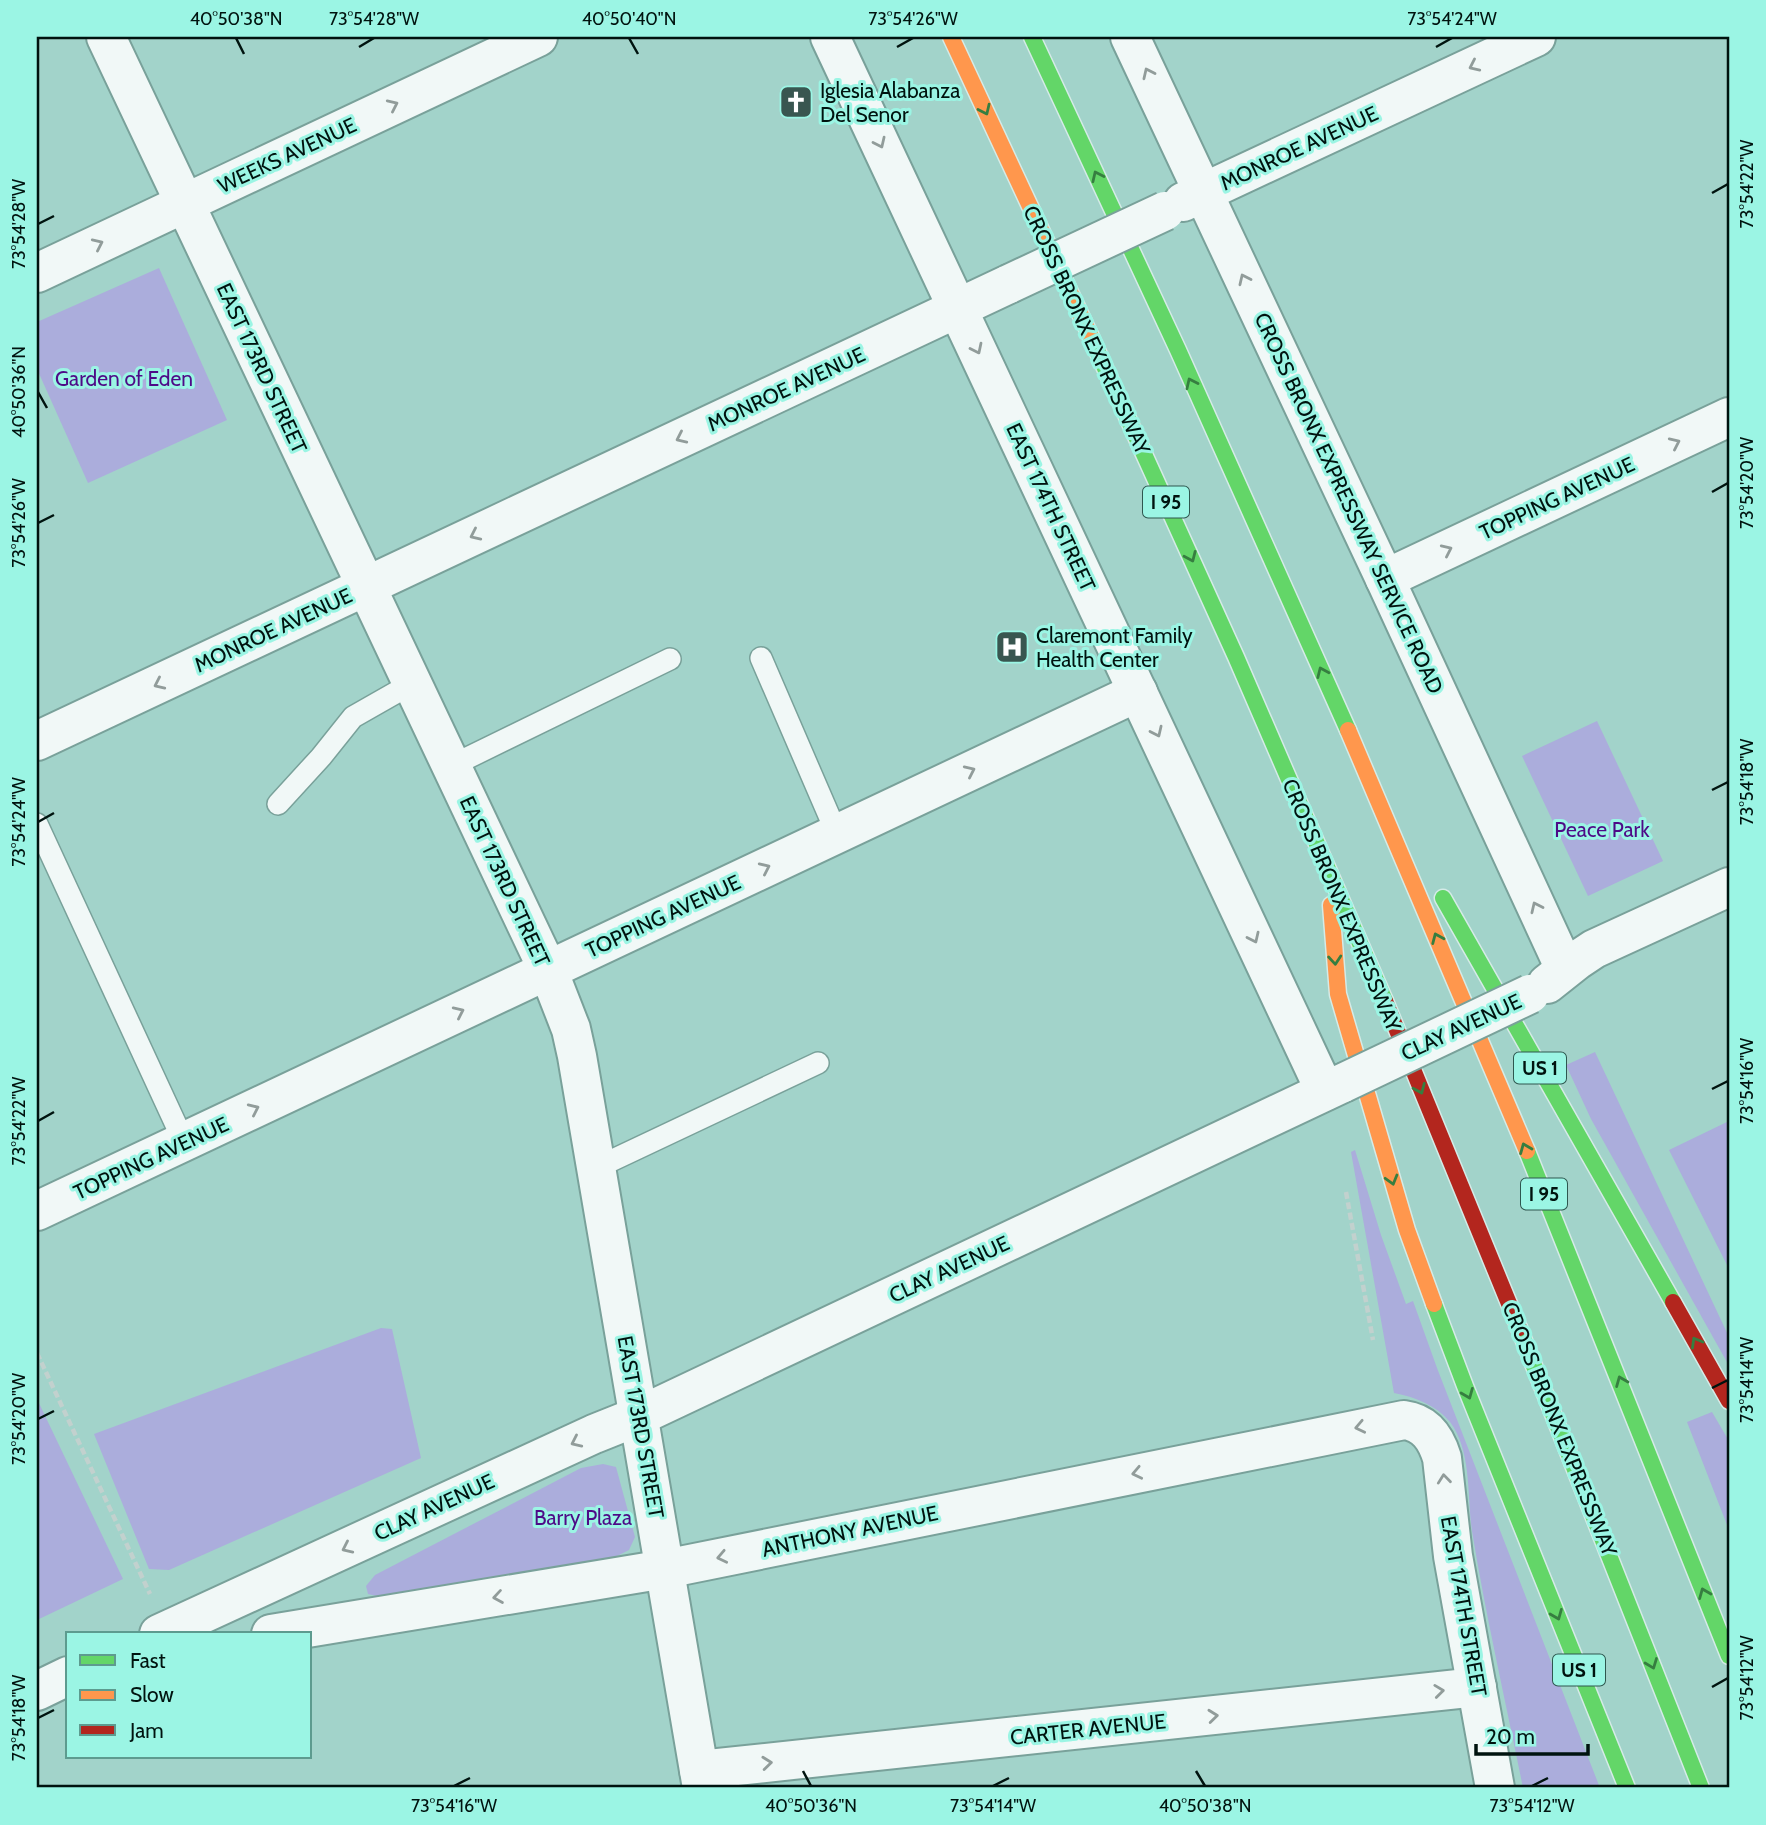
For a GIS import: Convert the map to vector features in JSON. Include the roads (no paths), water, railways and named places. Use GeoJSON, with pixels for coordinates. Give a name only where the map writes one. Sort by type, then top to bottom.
{"type":"FeatureCollection","features":[{"type":"Feature","properties":{"kind":"highway","name":"CROSS BRONX EXPRESSWAY"},"geometry":{"type":"LineString","coordinates":[[951,37],[1169,508],[1328,868],[1546,1391],[1701,1788]]}},
{"type":"Feature","properties":{"kind":"highway","name":"I 95"},"geometry":{"type":"LineString","coordinates":[[1032,37],[1350,735],[1529,1156],[1729,1657]]}},
{"type":"Feature","properties":{"kind":"highway"},"geometry":{"type":"LineString","coordinates":[[1350,735],[1419,856]]}},
{"type":"Feature","properties":{"kind":"highway","name":"US 1"},"geometry":{"type":"LineString","coordinates":[[1328,868],[1338,993],[1407,1230],[1465,1386],[1626,1788]]}},
{"type":"Feature","properties":{"kind":"highway","name":"US 1"},"geometry":{"type":"LineString","coordinates":[[1433,880],[1729,1401]]}},
{"type":"Feature","properties":{"kind":"street","name":"EAST 173RD STREET"},"geometry":{"type":"LineString","coordinates":[[106,37],[548,970],[571,1029],[598,1167],[701,1779]]}},
{"type":"Feature","properties":{"kind":"street","name":"WEEKS AVENUE"},"geometry":{"type":"LineString","coordinates":[[37,273],[538,37]]}},
{"type":"Feature","properties":{"kind":"street","name":"EAST 174TH STREET"},"geometry":{"type":"LineString","coordinates":[[830,37],[1138,692],[1334,1087]]}},
{"type":"Feature","properties":{"kind":"street","name":"CROSS BRONX EXPRESSWAY SERVICE ROAD"},"geometry":{"type":"LineString","coordinates":[[1130,37],[1565,970]]}},
{"type":"Feature","properties":{"kind":"street","name":"MONROE AVENUE"},"geometry":{"type":"LineString","coordinates":[[37,741],[1536,37]]}},
{"type":"Feature","properties":{"kind":"street","name":"TOPPING AVENUE"},"geometry":{"type":"LineString","coordinates":[[1385,579],[1729,417]]}},
{"type":"Feature","properties":{"kind":"street","name":"TOPPING AVENUE"},"geometry":{"type":"LineString","coordinates":[[37,1211],[1138,692]]}},
{"type":"Feature","properties":{"kind":"street","name":"CLAY AVENUE"},"geometry":{"type":"LineString","coordinates":[[163,1632],[594,1434],[639,1416],[1530,994],[1594,950],[1729,887]]}},
{"type":"Feature","properties":{"kind":"street","name":"ANTHONY AVENUE"},"geometry":{"type":"LineString","coordinates":[[283,1632],[665,1569],[1397,1420],[1411,1421],[1425,1428]]}},
{"type":"Feature","properties":{"kind":"street","name":"EAST 174TH STREET"},"geometry":{"type":"LineString","coordinates":[[1425,1428],[1432,1436],[1442,1458],[1451,1543],[1495,1788]]}},
{"type":"Feature","properties":{"kind":"street"},"geometry":{"type":"LineString","coordinates":[[37,1690],[66,1677]]}},
{"type":"Feature","properties":{"kind":"street","name":"CARTER AVENUE"},"geometry":{"type":"LineString","coordinates":[[701,1779],[1477,1686]]}},
{"type":"Feature","properties":{"kind":"lane"},"geometry":{"type":"LineString","coordinates":[[761,658],[837,834]]}},
{"type":"Feature","properties":{"kind":"lane"},"geometry":{"type":"LineString","coordinates":[[451,766],[670,659]]}},
{"type":"Feature","properties":{"kind":"lane"},"geometry":{"type":"LineString","coordinates":[[278,804],[353,717],[411,684]]}},
{"type":"Feature","properties":{"kind":"lane"},"geometry":{"type":"LineString","coordinates":[[37,824],[184,1142]]}},
{"type":"Feature","properties":{"kind":"lane"},"geometry":{"type":"LineString","coordinates":[[598,1167],[818,1063]]}},
{"type":"Feature","properties":{"kind":"place","name":"Iglesia Alabanza Del Senor"},"geometry":{"type":"Point","coordinates":[796,102]}},
{"type":"Feature","properties":{"kind":"place","name":"Claremont Family Health Center"},"geometry":{"type":"Point","coordinates":[1012,647]}},
{"type":"Feature","properties":{"kind":"park label","name":"Garden of Eden"},"geometry":{"type":"Point","coordinates":[124,378]}},
{"type":"Feature","properties":{"kind":"park label","name":"Peace Park"},"geometry":{"type":"Point","coordinates":[1602,829]}},
{"type":"Feature","properties":{"kind":"park label","name":"Barry Plaza"},"geometry":{"type":"Point","coordinates":[583,1517]}}]}
